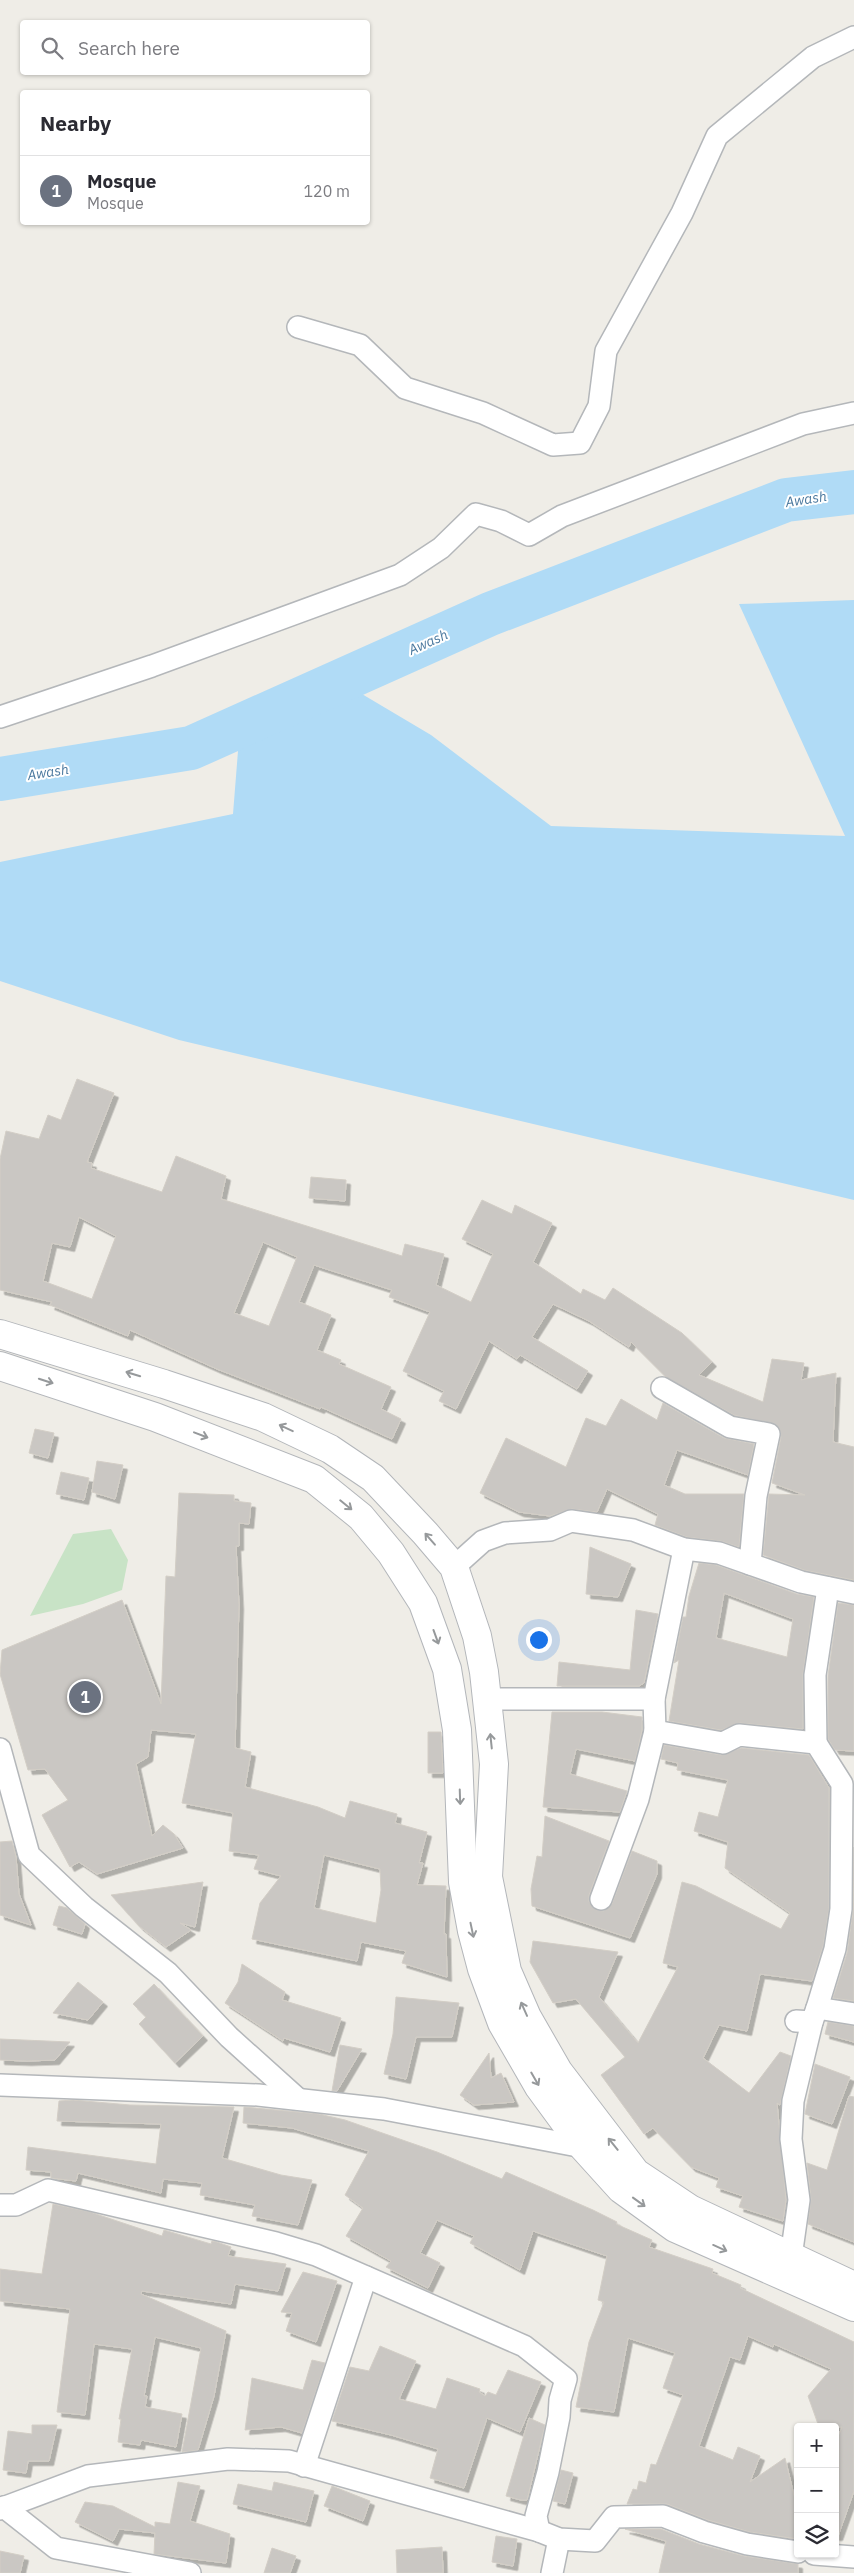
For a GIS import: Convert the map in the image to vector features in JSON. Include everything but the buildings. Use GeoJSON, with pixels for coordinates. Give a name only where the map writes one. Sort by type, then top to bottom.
{"type":"FeatureCollection","features":[{"type":"Feature","properties":{"kind":"main road"},"geometry":{"type":"LineString","coordinates":[[0,1334],[164,1384],[263,1417],[330,1449],[373,1478],[454,1567],[477,1636],[487,1699],[494,1764],[488,1877],[507,1971],[527,2017],[558,2071],[600,2128],[636,2172],[683,2218],[791,2257],[854,2286]]}},
{"type":"Feature","properties":{"kind":"main road"},"geometry":{"type":"LineString","coordinates":[[0,1366],[155,1417],[314,1479],[361,1517],[391,1553],[423,1603],[447,1669],[457,1730],[463,1882],[472,1932],[482,1969],[502,2023],[539,2088],[583,2147],[621,2189],[683,2218],[854,2307]]}},
{"type":"Feature","properties":{"kind":"main road"},"geometry":{"type":"LineString","coordinates":[[155,1417],[164,1384]]}},
{"type":"Feature","properties":{"kind":"street"},"geometry":{"type":"LineString","coordinates":[[298,327],[360,344],[406,388],[483,413],[553,445],[580,443],[599,406],[606,351],[682,213],[717,136],[813,57],[854,37]]}},
{"type":"Feature","properties":{"kind":"street"},"geometry":{"type":"LineString","coordinates":[[0,717],[152,666],[400,575],[441,548],[476,514],[501,521],[528,535],[562,516],[803,424],[854,413]]}},
{"type":"Feature","properties":{"kind":"street"},"geometry":{"type":"LineString","coordinates":[[662,1388],[730,1427],[769,1434],[756,1496],[750,1564]]}},
{"type":"Feature","properties":{"kind":"street"},"geometry":{"type":"LineString","coordinates":[[454,1567],[483,1541],[505,1533],[550,1530],[571,1521],[633,1530],[684,1549],[719,1553],[801,1582],[854,1593]]}},
{"type":"Feature","properties":{"kind":"street"},"geometry":{"type":"LineString","coordinates":[[601,1899],[638,1799],[655,1731],[654,1699],[684,1549]]}},
{"type":"Feature","properties":{"kind":"street"},"geometry":{"type":"LineString","coordinates":[[791,2257],[799,2200],[791,2139],[793,2101],[808,2017],[835,1949],[842,1909],[848,1785],[816,1744],[815,1675],[828,1588]]}},
{"type":"Feature","properties":{"kind":"street"},"geometry":{"type":"LineString","coordinates":[[487,1699],[654,1699]]}},
{"type":"Feature","properties":{"kind":"street"},"geometry":{"type":"LineString","coordinates":[[655,1731],[723,1743],[739,1735],[816,1744]]}},
{"type":"Feature","properties":{"kind":"street"},"geometry":{"type":"LineString","coordinates":[[0,1749],[29,1855],[84,1907],[168,1973],[229,2037],[298,2099]]}},
{"type":"Feature","properties":{"kind":"street"},"geometry":{"type":"LineString","coordinates":[[808,2017],[854,2014]]}},
{"type":"Feature","properties":{"kind":"street"},"geometry":{"type":"LineString","coordinates":[[0,2086],[258,2094],[384,2109],[583,2147]]}},
{"type":"Feature","properties":{"kind":"street"},"geometry":{"type":"LineString","coordinates":[[0,2205],[16,2205],[48,2190],[276,2243],[316,2255],[524,2346],[566,2379],[560,2400],[548,2472],[536,2516],[539,2531]]}},
{"type":"Feature","properties":{"kind":"street"},"geometry":{"type":"LineString","coordinates":[[304,2466],[366,2277]]}},
{"type":"Feature","properties":{"kind":"street"},"geometry":{"type":"LineString","coordinates":[[2,2508],[88,2476],[228,2459],[289,2461],[539,2531],[559,2539],[595,2541],[614,2517],[663,2516],[704,2532],[747,2544],[794,2551]]}},
{"type":"Feature","properties":{"kind":"street"},"geometry":{"type":"LineString","coordinates":[[2,2508],[56,2548],[190,2573]]}},
{"type":"Feature","properties":{"kind":"street"},"geometry":{"type":"LineString","coordinates":[[552,2573],[559,2539]]}},
{"type":"Feature","properties":{"kind":"street"},"geometry":{"type":"LineString","coordinates":[[839,2556],[854,2557]]}},
{"type":"Feature","properties":{"kind":"green space"},"geometry":{"type":"Polygon","coordinates":[[[111,1529],[128,1560],[122,1590],[83,1604],[30,1616],[73,1534],[111,1529]]]}},
{"type":"Feature","properties":{"kind":"water"},"geometry":{"type":"Polygon","coordinates":[[[854,600],[854,1200],[179,1040],[0,981],[0,862],[233,814],[240,726],[340,681],[431,735],[551,826],[845,836],[739,604],[854,600]]]}},
{"type":"Feature","properties":{"kind":"waterway","name":"Awash"},"geometry":{"type":"LineString","coordinates":[[0,779],[191,748],[490,614],[786,500],[854,492]]}},
{"type":"Feature","properties":{"kind":"place","name":"Mosque"},"geometry":{"type":"Point","coordinates":[85,1697]}}]}
